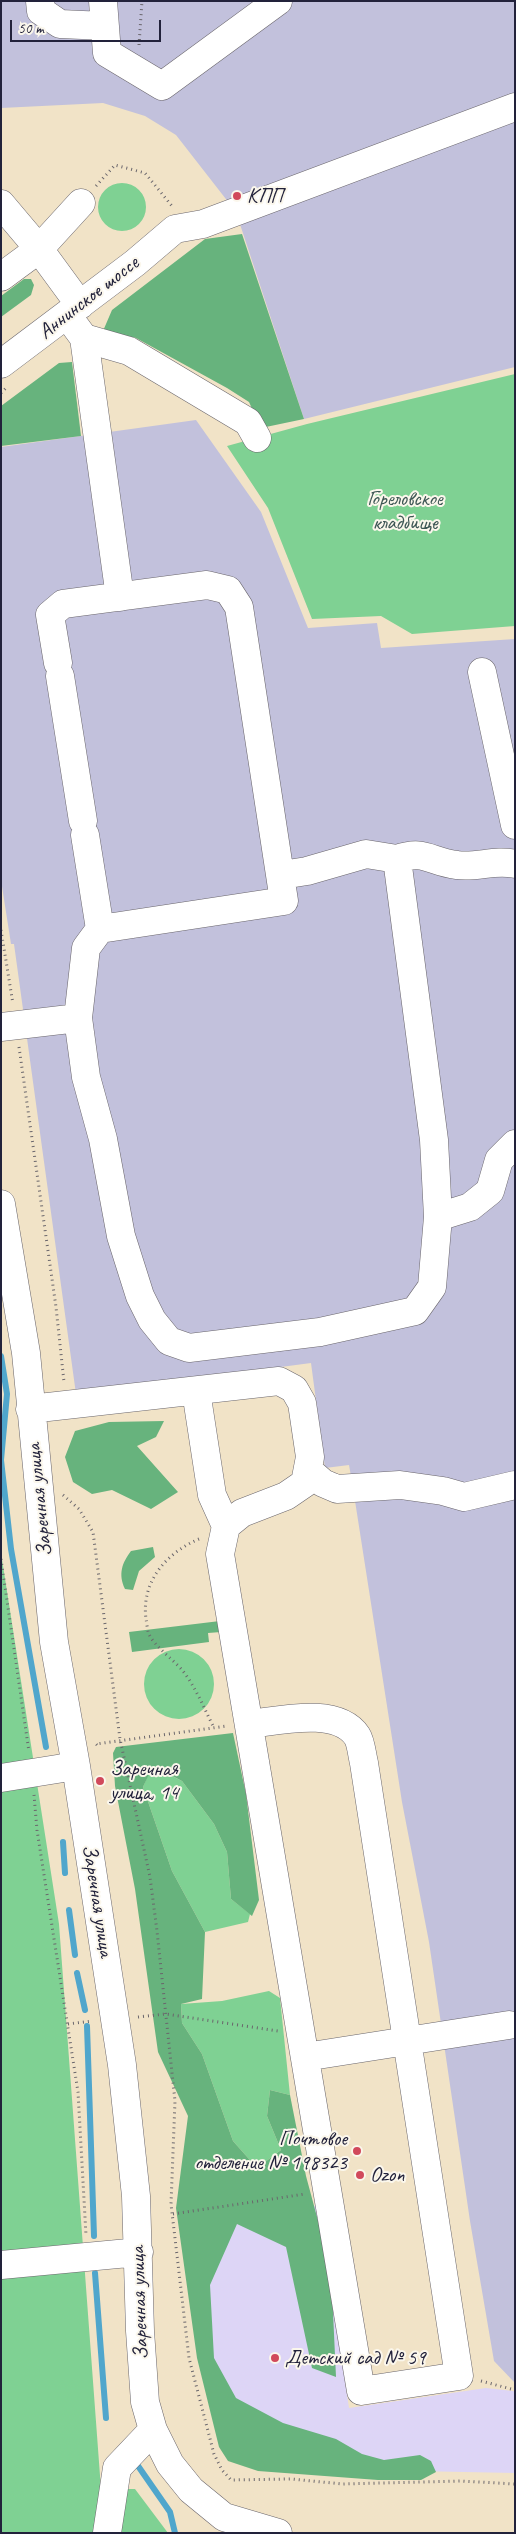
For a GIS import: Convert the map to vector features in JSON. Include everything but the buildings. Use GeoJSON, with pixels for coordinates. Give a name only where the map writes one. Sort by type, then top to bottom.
{"type":"FeatureCollection","features":[{"type":"Feature","properties":{"kind":"street"},"geometry":{"type":"LineString","coordinates":[[40,1],[41,11],[60,24],[104,13],[107,53],[162,86],[278,1]]}},
{"type":"Feature","properties":{"kind":"street"},"geometry":{"type":"LineString","coordinates":[[175,229],[203,224],[515,107]]}},
{"type":"Feature","properties":{"kind":"street"},"geometry":{"type":"LineString","coordinates":[[1,277],[39,249],[81,203]]}},
{"type":"Feature","properties":{"kind":"street"},"geometry":{"type":"LineString","coordinates":[[1,204],[39,249],[73,310],[84,338],[120,596]]}},
{"type":"Feature","properties":{"kind":"street","name":"Аннинское шоссе"},"geometry":{"type":"LineString","coordinates":[[1,364],[175,229]]}},
{"type":"Feature","properties":{"kind":"street"},"geometry":{"type":"LineString","coordinates":[[84,338],[129,351],[248,422],[257,438]]}},
{"type":"Feature","properties":{"kind":"street"},"geometry":{"type":"LineString","coordinates":[[100,929],[50,615],[63,604],[207,585],[228,590],[239,607],[282,875],[284,902],[100,929],[86,948],[78,1018],[86,1077],[103,1140],[121,1236],[140,1296],[152,1320],[169,1341],[188,1348],[320,1332],[415,1311],[432,1287],[438,1217],[434,1140],[397,859]]}},
{"type":"Feature","properties":{"kind":"street"},"geometry":{"type":"LineString","coordinates":[[482,672],[515,825]]}},
{"type":"Feature","properties":{"kind":"street"},"geometry":{"type":"LineString","coordinates":[[282,875],[306,871],[366,854],[397,859],[413,853],[458,866],[503,861],[515,864]]}},
{"type":"Feature","properties":{"kind":"street"},"geometry":{"type":"LineString","coordinates":[[9,1026],[78,1018]]}},
{"type":"Feature","properties":{"kind":"street"},"geometry":{"type":"LineString","coordinates":[[438,1217],[470,1206],[490,1191],[499,1160],[515,1144]]}},
{"type":"Feature","properties":{"kind":"street","name":"Заречная улица"},"geometry":{"type":"LineString","coordinates":[[1,1204],[19,1304],[54,1642],[87,1758],[136,2196],[140,2331],[145,2402],[153,2430],[170,2464],[222,2525],[278,2533]]}},
{"type":"Feature","properties":{"kind":"street"},"geometry":{"type":"LineString","coordinates":[[30,1409],[278,1381],[294,1389],[302,1403],[310,1457],[305,1483],[286,1496],[242,1513],[226,1526]]}},
{"type":"Feature","properties":{"kind":"street"},"geometry":{"type":"LineString","coordinates":[[196,1391],[212,1495],[226,1526],[220,1554],[361,2391],[459,2376],[365,1772],[357,1736],[341,1723],[320,1717],[249,1724]]}},
{"type":"Feature","properties":{"kind":"street"},"geometry":{"type":"LineString","coordinates":[[308,1470],[323,1483],[337,1489],[400,1486],[443,1491],[464,1497],[515,1485]]}},
{"type":"Feature","properties":{"kind":"street"},"geometry":{"type":"LineString","coordinates":[[1,1778],[31,1774],[87,1758]]}},
{"type":"Feature","properties":{"kind":"street"},"geometry":{"type":"LineString","coordinates":[[303,2046],[406,2040],[508,2025]]}},
{"type":"Feature","properties":{"kind":"street"},"geometry":{"type":"LineString","coordinates":[[1,2265],[139,2252]]}},
{"type":"Feature","properties":{"kind":"street"},"geometry":{"type":"LineString","coordinates":[[107,2533],[118,2468],[153,2430]]}},
{"type":"Feature","properties":{"kind":"path"},"geometry":{"type":"LineString","coordinates":[[138,71],[142,1]]}},
{"type":"Feature","properties":{"kind":"path"},"geometry":{"type":"LineString","coordinates":[[81,203],[115,165],[145,173],[177,212],[175,229]]}},
{"type":"Feature","properties":{"kind":"path"},"geometry":{"type":"LineString","coordinates":[[1,930],[9,1026],[62,1356],[65,1388],[58,1406]]}},
{"type":"Feature","properties":{"kind":"path"},"geometry":{"type":"LineString","coordinates":[[38,1483],[62,1494],[79,1509],[93,1532],[120,1739],[150,1877],[166,2014],[175,2101],[172,2214],[189,2358],[214,2454],[222,2470],[231,2480],[291,2479],[343,2484],[461,2481],[515,2484]]}},
{"type":"Feature","properties":{"kind":"path"},"geometry":{"type":"LineString","coordinates":[[87,1758],[96,1744],[120,1739],[214,1728],[196,1690],[182,1670],[149,1635],[145,1600],[153,1577],[169,1558],[190,1543],[226,1526]]}},
{"type":"Feature","properties":{"kind":"path"},"geometry":{"type":"LineString","coordinates":[[1,1559],[37,1830],[78,2092],[88,2256]]}},
{"type":"Feature","properties":{"kind":"path"},"geometry":{"type":"LineString","coordinates":[[147,2017],[166,2014],[303,2046]]}},
{"type":"Feature","properties":{"kind":"path"},"geometry":{"type":"LineString","coordinates":[[68,2024],[94,2021]]}},
{"type":"Feature","properties":{"kind":"path"},"geometry":{"type":"LineString","coordinates":[[172,2214],[328,2191]]}},
{"type":"Feature","properties":{"kind":"path"},"geometry":{"type":"LineString","coordinates":[[459,2376],[515,2390]]}},
{"type":"Feature","properties":{"kind":"shaded area"},"geometry":{"type":"Polygon","coordinates":[[[1,1],[515,1],[515,367],[304,419],[236,212],[176,135],[145,116],[103,103],[1,108],[1,1]]]}},
{"type":"Feature","properties":{"kind":"shaded area"},"geometry":{"type":"Polygon","coordinates":[[[196,420],[261,512],[308,628],[377,623],[381,648],[515,639],[515,2383],[494,2361],[470,2221],[429,1942],[402,1802],[349,1465],[325,1468],[311,1363],[76,1394],[14,944],[11,944],[1,880],[1,447],[196,420]]]}},
{"type":"Feature","properties":{"kind":"shaded area","name":"Детский сад № 59"},"geometry":{"type":"Polygon","coordinates":[[[306,2200],[319,2209],[349,2408],[486,2388],[513,2391],[515,2392],[515,2473],[413,2471],[231,2461],[188,2217],[306,2200]]]}},
{"type":"Feature","properties":{"kind":"green space"},"geometry":{"type":"Polygon","coordinates":[[[122,183],[131,185],[139,190],[144,198],[146,207],[144,216],[139,224],[131,229],[122,231],[113,229],[105,224],[100,216],[98,207],[100,198],[105,190],[113,185],[122,183]]]}},
{"type":"Feature","properties":{"kind":"green space"},"geometry":{"type":"Polygon","coordinates":[[[242,234],[304,419],[261,428],[249,402],[227,388],[136,338],[103,331],[112,310],[205,239],[242,234]]]}},
{"type":"Feature","properties":{"kind":"green space"},"geometry":{"type":"Polygon","coordinates":[[[24,279],[31,279],[34,285],[31,295],[1,317],[1,296],[24,279]]]}},
{"type":"Feature","properties":{"kind":"green space"},"geometry":{"type":"Polygon","coordinates":[[[72,362],[81,436],[1,446],[1,406],[59,363],[72,362]]]}},
{"type":"Feature","properties":{"kind":"green space","name":"Гореловское кладбище"},"geometry":{"type":"Polygon","coordinates":[[[515,374],[515,626],[412,634],[381,616],[312,619],[268,508],[227,446],[307,424],[515,374]]]}},
{"type":"Feature","properties":{"kind":"green space"},"geometry":{"type":"Polygon","coordinates":[[[164,1421],[156,1437],[137,1446],[178,1492],[151,1509],[112,1490],[92,1494],[73,1482],[65,1457],[75,1431],[109,1422],[164,1421]]]}},
{"type":"Feature","properties":{"kind":"green space"},"geometry":{"type":"Polygon","coordinates":[[[153,1547],[155,1557],[139,1571],[133,1590],[125,1589],[121,1574],[123,1564],[128,1555],[131,1551],[153,1547]]]}},
{"type":"Feature","properties":{"kind":"green space"},"geometry":{"type":"Polygon","coordinates":[[[1,1553],[59,1924],[101,2489],[135,2489],[168,2533],[1,2533],[1,1553]]]}},
{"type":"Feature","properties":{"kind":"green space"},"geometry":{"type":"Polygon","coordinates":[[[220,1621],[221,1632],[208,1633],[209,1642],[132,1652],[129,1632],[220,1621]]]}},
{"type":"Feature","properties":{"kind":"green space"},"geometry":{"type":"Polygon","coordinates":[[[179,1649],[198,1655],[208,1665],[214,1684],[208,1703],[198,1713],[179,1719],[160,1713],[150,1703],[144,1684],[150,1665],[160,1655],[179,1649]]]}},
{"type":"Feature","properties":{"kind":"green space"},"geometry":{"type":"Polygon","coordinates":[[[233,1733],[246,1794],[259,1900],[252,1916],[231,1899],[227,1852],[214,1824],[182,1781],[153,1766],[143,1787],[172,1871],[205,1932],[202,1999],[181,2004],[182,2023],[202,2054],[233,2141],[257,2168],[281,2150],[267,2116],[270,2090],[290,2095],[306,2176],[331,2269],[336,2377],[312,2368],[286,2247],[237,2224],[210,2285],[214,2358],[236,2398],[283,2423],[336,2439],[362,2454],[384,2460],[420,2455],[431,2461],[436,2472],[421,2480],[378,2480],[258,2471],[228,2461],[219,2447],[197,2358],[176,2208],[188,2116],[158,2052],[135,1889],[115,1786],[113,1753],[116,1747],[233,1733]]]}},
{"type":"Feature","properties":{"kind":"green space"},"geometry":{"type":"Polygon","coordinates":[[[152,1766],[182,1781],[214,1824],[227,1852],[231,1899],[250,1914],[248,1922],[205,1932],[172,1871],[143,1787],[152,1766]]]}},
{"type":"Feature","properties":{"kind":"green space"},"geometry":{"type":"Polygon","coordinates":[[[269,1991],[280,1998],[290,2095],[270,2090],[267,2116],[281,2150],[257,2168],[233,2141],[202,2054],[182,2023],[181,2004],[222,2001],[269,1991]]]}},
{"type":"Feature","properties":{"kind":"waterway"},"geometry":{"type":"LineString","coordinates":[[1,1356],[7,1394],[1,1460],[11,1549],[46,1747]]}},
{"type":"Feature","properties":{"kind":"waterway"},"geometry":{"type":"LineString","coordinates":[[63,1842],[65,1873]]}},
{"type":"Feature","properties":{"kind":"waterway"},"geometry":{"type":"LineString","coordinates":[[69,1910],[75,1955]]}},
{"type":"Feature","properties":{"kind":"waterway"},"geometry":{"type":"LineString","coordinates":[[77,1973],[85,2010]]}},
{"type":"Feature","properties":{"kind":"waterway"},"geometry":{"type":"LineString","coordinates":[[87,2026],[94,2236]]}},
{"type":"Feature","properties":{"kind":"waterway"},"geometry":{"type":"LineString","coordinates":[[95,2273],[106,2418]]}},
{"type":"Feature","properties":{"kind":"waterway"},"geometry":{"type":"LineString","coordinates":[[136,2463],[170,2512],[175,2533]]}},
{"type":"Feature","properties":{"kind":"place","name":"КПП"},"geometry":{"type":"Point","coordinates":[237,196]}},
{"type":"Feature","properties":{"kind":"place","name":"Заречная улица, 14"},"geometry":{"type":"Point","coordinates":[100,1781]}},
{"type":"Feature","properties":{"kind":"place","name":"Почтовое отделение № 198323"},"geometry":{"type":"Point","coordinates":[357,2151]}},
{"type":"Feature","properties":{"kind":"place","name":"Ozon"},"geometry":{"type":"Point","coordinates":[360,2175]}},
{"type":"Feature","properties":{"kind":"place","name":"Детский сад № 59"},"geometry":{"type":"Point","coordinates":[275,2358]}}]}
